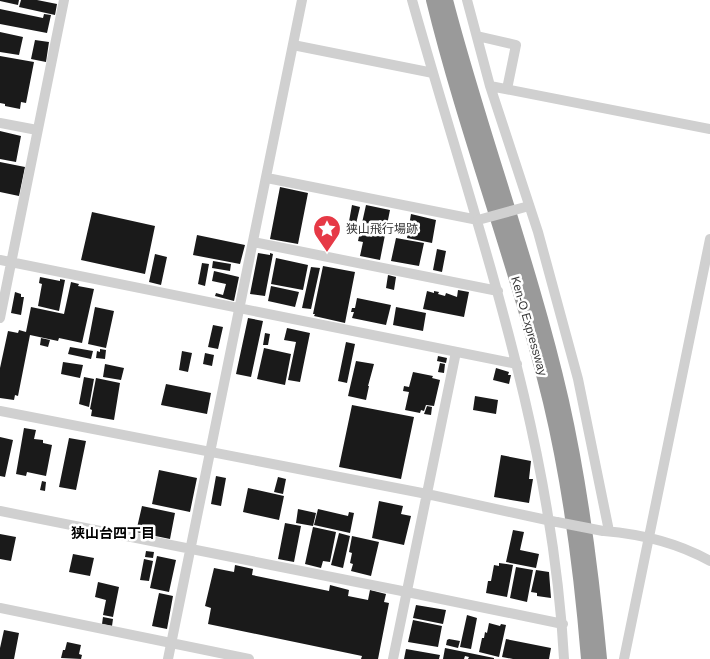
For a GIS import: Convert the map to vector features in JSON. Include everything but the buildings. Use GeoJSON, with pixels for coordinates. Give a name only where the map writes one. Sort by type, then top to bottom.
{"type":"FeatureCollection","features":[{"type":"Feature","properties":{"kind":"highway","name":"Ken-O Expressway"},"geometry":{"type":"LineString","coordinates":[[433,0],[523,303],[550,402],[570,504],[582,588],[588,659]]}},
{"type":"Feature","properties":{"kind":"highway","name":"Ken-O Expressway"},"geometry":{"type":"LineString","coordinates":[[446,0],[536,301],[562,400],[581,492],[594,586],[600,659]]}},
{"type":"Feature","properties":{"kind":"street"},"geometry":{"type":"LineString","coordinates":[[0,318],[5,261],[47,91],[64,0]]}},
{"type":"Feature","properties":{"kind":"street"},"geometry":{"type":"LineString","coordinates":[[168,659],[302,0]]}},
{"type":"Feature","properties":{"kind":"street"},"geometry":{"type":"LineString","coordinates":[[412,0],[498,291],[554,521],[564,659]]}},
{"type":"Feature","properties":{"kind":"street"},"geometry":{"type":"LineString","coordinates":[[467,0],[490,86],[538,232],[578,379],[606,531]]}},
{"type":"Feature","properties":{"kind":"street"},"geometry":{"type":"LineString","coordinates":[[477,36],[516,45],[507,89]]}},
{"type":"Feature","properties":{"kind":"street"},"geometry":{"type":"LineString","coordinates":[[293,45],[433,73]]}},
{"type":"Feature","properties":{"kind":"street"},"geometry":{"type":"LineString","coordinates":[[490,86],[710,129]]}},
{"type":"Feature","properties":{"kind":"street"},"geometry":{"type":"LineString","coordinates":[[0,123],[37,130]]}},
{"type":"Feature","properties":{"kind":"street"},"geometry":{"type":"LineString","coordinates":[[267,178],[478,220],[529,206]]}},
{"type":"Feature","properties":{"kind":"street"},"geometry":{"type":"LineString","coordinates":[[624,659],[710,239]]}},
{"type":"Feature","properties":{"kind":"street"},"geometry":{"type":"LineString","coordinates":[[253,242],[498,291]]}},
{"type":"Feature","properties":{"kind":"street"},"geometry":{"type":"LineString","coordinates":[[5,261],[517,364]]}},
{"type":"Feature","properties":{"kind":"street"},"geometry":{"type":"LineString","coordinates":[[393,659],[456,352]]}},
{"type":"Feature","properties":{"kind":"street"},"geometry":{"type":"LineString","coordinates":[[0,411],[648,538],[681,547],[710,561]]}},
{"type":"Feature","properties":{"kind":"street"},"geometry":{"type":"LineString","coordinates":[[0,511],[562,624]]}},
{"type":"Feature","properties":{"kind":"street"},"geometry":{"type":"LineString","coordinates":[[0,608],[249,659]]}},
{"type":"Feature","properties":{"kind":"place","name":"狭山飛行場跡"},"geometry":{"type":"Point","coordinates":[327,253]}},
{"type":"Feature","properties":{"kind":"district","name":"狭山台四丁目"},"geometry":{"type":"Point","coordinates":[113,533]}}]}
